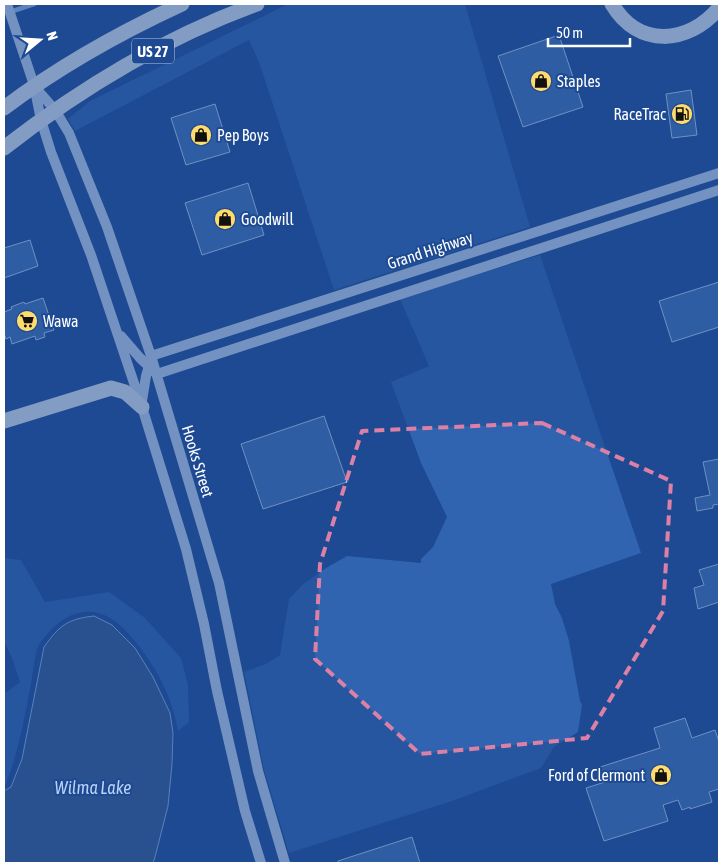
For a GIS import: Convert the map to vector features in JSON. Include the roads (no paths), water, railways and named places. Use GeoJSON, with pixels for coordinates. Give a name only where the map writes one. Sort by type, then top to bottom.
{"type":"FeatureCollection","features":[{"type":"Feature","properties":{"kind":"highway","name":"US 27"},"geometry":{"type":"LineString","coordinates":[[4,148],[55,110],[148,54],[201,28],[257,4]]}},
{"type":"Feature","properties":{"kind":"highway"},"geometry":{"type":"LineString","coordinates":[[612,4],[619,17],[634,29],[653,36],[667,37],[692,29],[711,18],[719,8]]}},
{"type":"Feature","properties":{"kind":"highway","name":"US 27"},"geometry":{"type":"LineString","coordinates":[[4,108],[34,86],[105,42],[178,5]]}},
{"type":"Feature","properties":{"kind":"highway"},"geometry":{"type":"LineString","coordinates":[[4,421],[111,388],[126,392],[142,407]]}},
{"type":"Feature","properties":{"kind":"street"},"geometry":{"type":"LineString","coordinates":[[9,8],[34,4]]}},
{"type":"Feature","properties":{"kind":"street","name":"Hooks Street"},"geometry":{"type":"LineString","coordinates":[[9,8],[34,86],[41,120],[51,152],[91,255],[113,320],[189,561],[204,624],[216,691],[242,802],[261,863]]}},
{"type":"Feature","properties":{"kind":"street","name":"Hooks Street"},"geometry":{"type":"LineString","coordinates":[[34,86],[55,110],[69,133],[107,227],[151,356],[153,370],[220,583],[258,771],[285,863]]}},
{"type":"Feature","properties":{"kind":"street","name":"Grand Highway"},"geometry":{"type":"LineString","coordinates":[[151,356],[719,173]]}},
{"type":"Feature","properties":{"kind":"street","name":"Grand Highway"},"geometry":{"type":"LineString","coordinates":[[153,370],[719,190]]}},
{"type":"Feature","properties":{"kind":"street"},"geometry":{"type":"LineString","coordinates":[[113,320],[124,340],[153,370],[142,398],[142,407]]}},
{"type":"Feature","properties":{"kind":"water","name":"Wilma Lake"},"geometry":{"type":"Polygon","coordinates":[[[94,616],[112,625],[135,648],[153,677],[170,713],[173,733],[168,806],[153,863],[4,863],[4,791],[11,787],[22,759],[44,647],[64,625],[77,619],[94,616]]]}},
{"type":"Feature","properties":{"kind":"place","name":"Staples"},"geometry":{"type":"Point","coordinates":[541,81]}},
{"type":"Feature","properties":{"kind":"place","name":"RaceTrac"},"geometry":{"type":"Point","coordinates":[682,114]}},
{"type":"Feature","properties":{"kind":"place","name":"Pep Boys"},"geometry":{"type":"Point","coordinates":[201,135]}},
{"type":"Feature","properties":{"kind":"place","name":"Goodwill"},"geometry":{"type":"Point","coordinates":[225,219]}},
{"type":"Feature","properties":{"kind":"place","name":"Wawa"},"geometry":{"type":"Point","coordinates":[27,321]}},
{"type":"Feature","properties":{"kind":"place","name":"Ford of Clermont"},"geometry":{"type":"Point","coordinates":[661,775]}}]}
